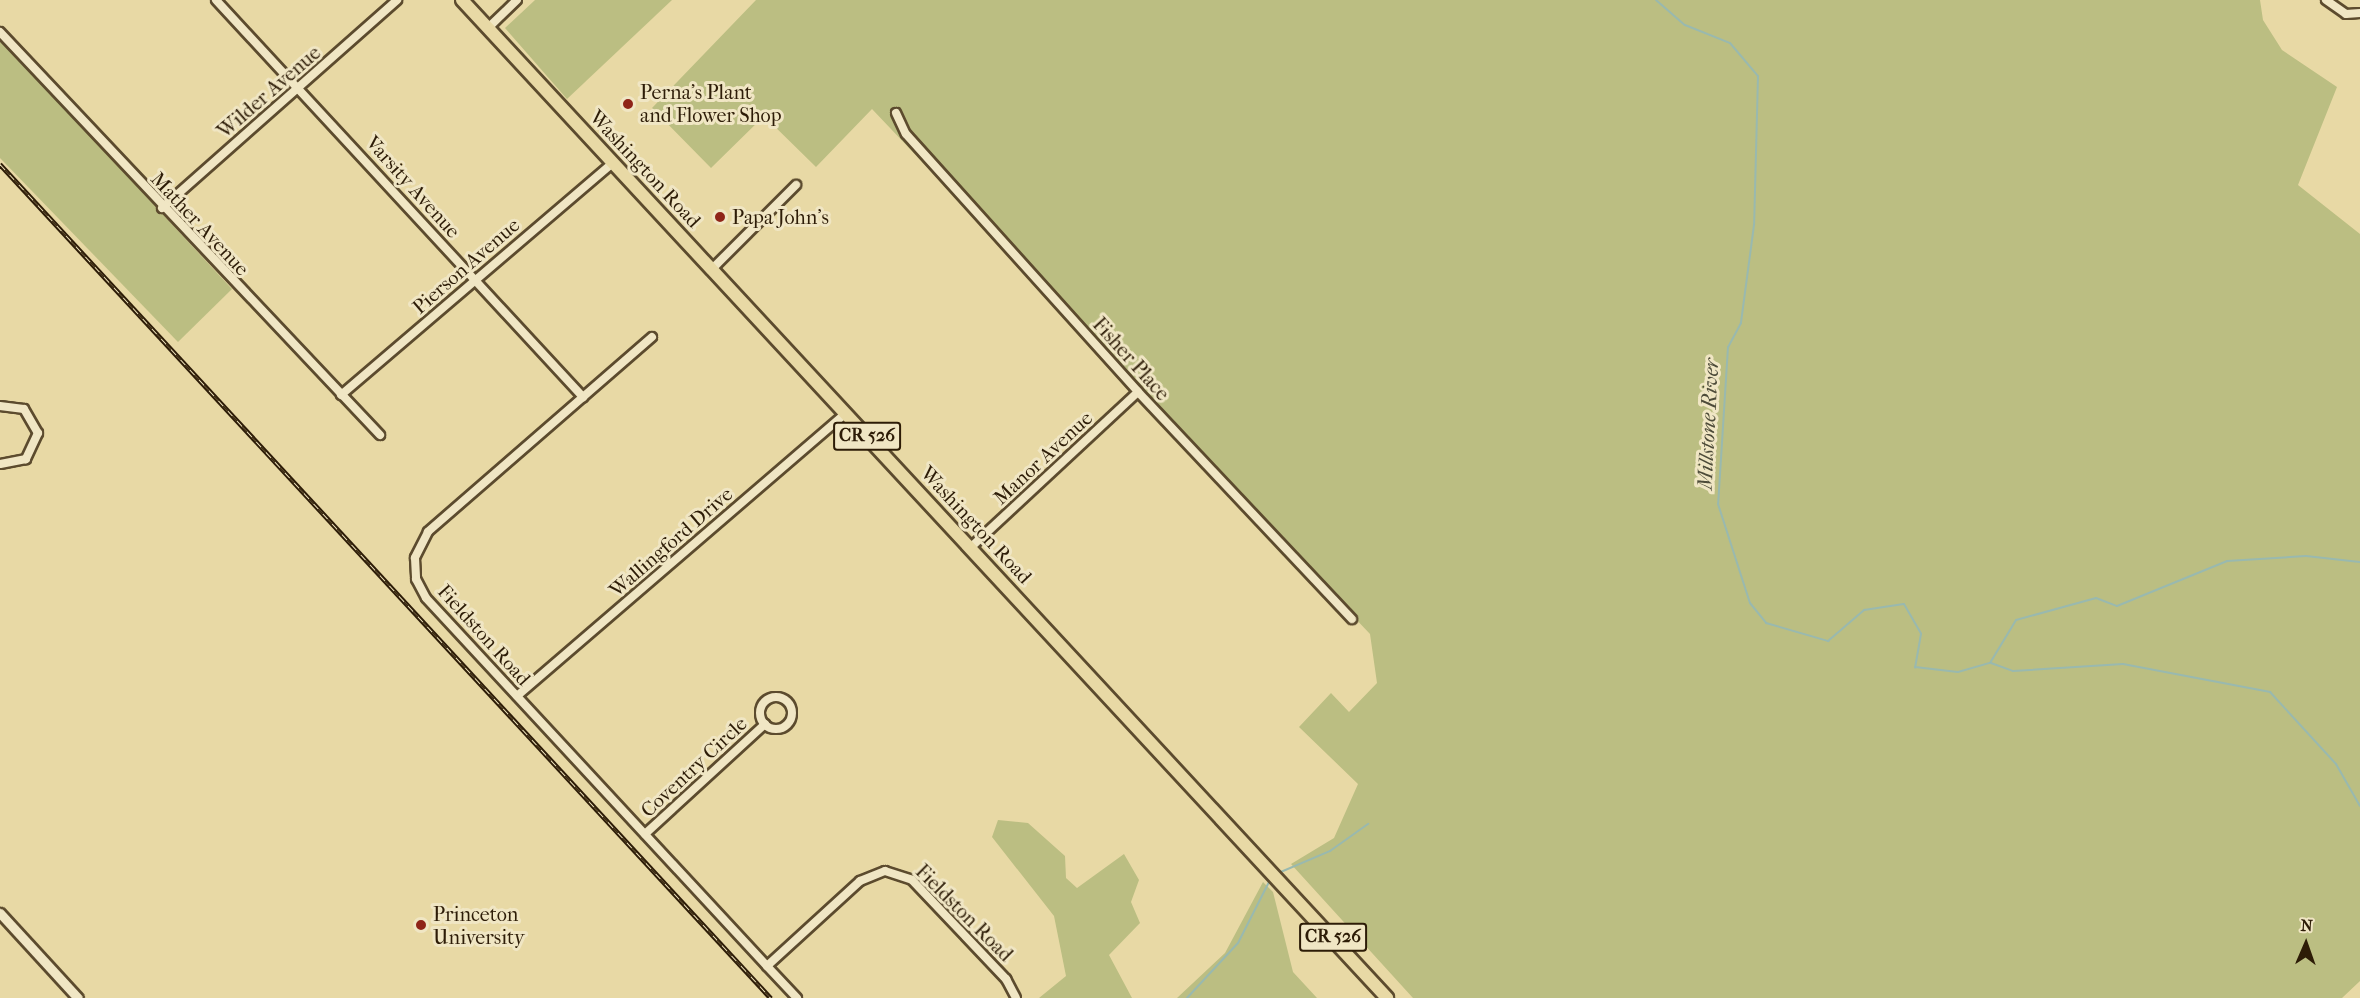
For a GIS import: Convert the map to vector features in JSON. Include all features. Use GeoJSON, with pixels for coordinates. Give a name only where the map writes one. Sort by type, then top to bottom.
{"type":"FeatureCollection","features":[{"type":"Feature","properties":{"kind":"main road","name":"Washington Road"},"geometry":{"type":"LineString","coordinates":[[462,0],[1387,998]]}},
{"type":"Feature","properties":{"kind":"street","name":"Varsity Avenue"},"geometry":{"type":"LineString","coordinates":[[216,0],[300,88],[583,398]]}},
{"type":"Feature","properties":{"kind":"street","name":"Wilder Avenue"},"geometry":{"type":"LineString","coordinates":[[162,208],[397,0]]}},
{"type":"Feature","properties":{"kind":"street"},"geometry":{"type":"LineString","coordinates":[[488,28],[517,0]]}},
{"type":"Feature","properties":{"kind":"street"},"geometry":{"type":"LineString","coordinates":[[2326,0],[2345,14],[2360,13]]}},
{"type":"Feature","properties":{"kind":"street","name":"Mather Avenue"},"geometry":{"type":"LineString","coordinates":[[0,32],[162,208],[381,435]]}},
{"type":"Feature","properties":{"kind":"street","name":"Fisher Place"},"geometry":{"type":"LineString","coordinates":[[896,113],[906,134],[1138,392],[1352,619]]}},
{"type":"Feature","properties":{"kind":"street","name":"Pierson Avenue"},"geometry":{"type":"LineString","coordinates":[[341,395],[613,163]]}},
{"type":"Feature","properties":{"kind":"street"},"geometry":{"type":"LineString","coordinates":[[712,269],[796,185]]}},
{"type":"Feature","properties":{"kind":"street","name":"Fieldston Road"},"geometry":{"type":"LineString","coordinates":[[652,337],[428,532],[415,558],[416,579],[426,598],[797,998]]}},
{"type":"Feature","properties":{"kind":"street","name":"Manor Avenue"},"geometry":{"type":"LineString","coordinates":[[970,548],[1138,392]]}},
{"type":"Feature","properties":{"kind":"street"},"geometry":{"type":"LineString","coordinates":[[0,406],[24,409],[38,433],[26,459],[0,464]]}},
{"type":"Feature","properties":{"kind":"street","name":"Wallingford Drive"},"geometry":{"type":"LineString","coordinates":[[517,696],[846,414]]}},
{"type":"Feature","properties":{"kind":"street","name":"Coventry Circle"},"geometry":{"type":"LineString","coordinates":[[777,697],[788,702],[792,713],[787,725],[776,729],[765,724],[760,712],[765,701],[777,697]]}},
{"type":"Feature","properties":{"kind":"street","name":"Coventry Circle"},"geometry":{"type":"LineString","coordinates":[[645,834],[765,724]]}},
{"type":"Feature","properties":{"kind":"street","name":"Fieldston Road"},"geometry":{"type":"LineString","coordinates":[[767,966],[860,881],[874,872],[894,871],[912,880],[1006,979],[1016,998]]}},
{"type":"Feature","properties":{"kind":"street"},"geometry":{"type":"LineString","coordinates":[[0,913],[78,998]]}},
{"type":"Feature","properties":{"kind":"green space"},"geometry":{"type":"Polygon","coordinates":[[[535,0],[672,0],[567,99],[505,28],[535,0]]]}},
{"type":"Feature","properties":{"kind":"green space"},"geometry":{"type":"Polygon","coordinates":[[[756,0],[2260,0],[2263,20],[2282,50],[2337,87],[2298,185],[2360,234],[2360,981],[2342,998],[1413,998],[1291,864],[1334,838],[1358,784],[1299,727],[1331,693],[1349,712],[1377,683],[1370,634],[872,109],[816,167],[764,116],[711,168],[652,108],[756,0]]]}},
{"type":"Feature","properties":{"kind":"green space"},"geometry":{"type":"Polygon","coordinates":[[[0,39],[232,289],[178,342],[0,158],[0,39]]]}},
{"type":"Feature","properties":{"kind":"green space"},"geometry":{"type":"Polygon","coordinates":[[[998,820],[1028,823],[1065,856],[1066,878],[1077,888],[1124,854],[1139,880],[1131,902],[1140,923],[1109,955],[1132,998],[1039,998],[1066,976],[1054,916],[992,837],[998,820]]]}},
{"type":"Feature","properties":{"kind":"green space"},"geometry":{"type":"Polygon","coordinates":[[[1263,882],[1273,892],[1293,972],[1317,998],[1177,998],[1225,953],[1263,882]]]}},
{"type":"Feature","properties":{"kind":"waterway","name":"Millstone River"},"geometry":{"type":"LineString","coordinates":[[1656,0],[1685,25],[1730,43],[1758,76],[1754,225],[1741,323],[1728,347],[1718,504],[1750,603],[1766,623],[1828,641],[1864,610],[1904,604],[1921,634],[1915,667],[1958,672],[1990,663],[2016,620],[2096,598],[2117,606],[2227,561],[2306,556],[2360,562]]}},
{"type":"Feature","properties":{"kind":"waterway"},"geometry":{"type":"LineString","coordinates":[[1991,663],[2013,671],[2123,664],[2270,692],[2336,764],[2360,806]]}},
{"type":"Feature","properties":{"kind":"waterway"},"geometry":{"type":"LineString","coordinates":[[1276,874],[1330,851],[1368,824]]}},
{"type":"Feature","properties":{"kind":"waterway"},"geometry":{"type":"LineString","coordinates":[[1187,998],[1238,943],[1270,880]]}},
{"type":"Feature","properties":{"kind":"railway"},"geometry":{"type":"LineString","coordinates":[[0,164],[771,998]]}},
{"type":"Feature","properties":{"kind":"place","name":"Perna's Plant and Flower Shop"},"geometry":{"type":"Point","coordinates":[628,104]}},
{"type":"Feature","properties":{"kind":"place","name":"Papa John's"},"geometry":{"type":"Point","coordinates":[720,217]}},
{"type":"Feature","properties":{"kind":"place","name":"Princeton University"},"geometry":{"type":"Point","coordinates":[421,925]}}]}
